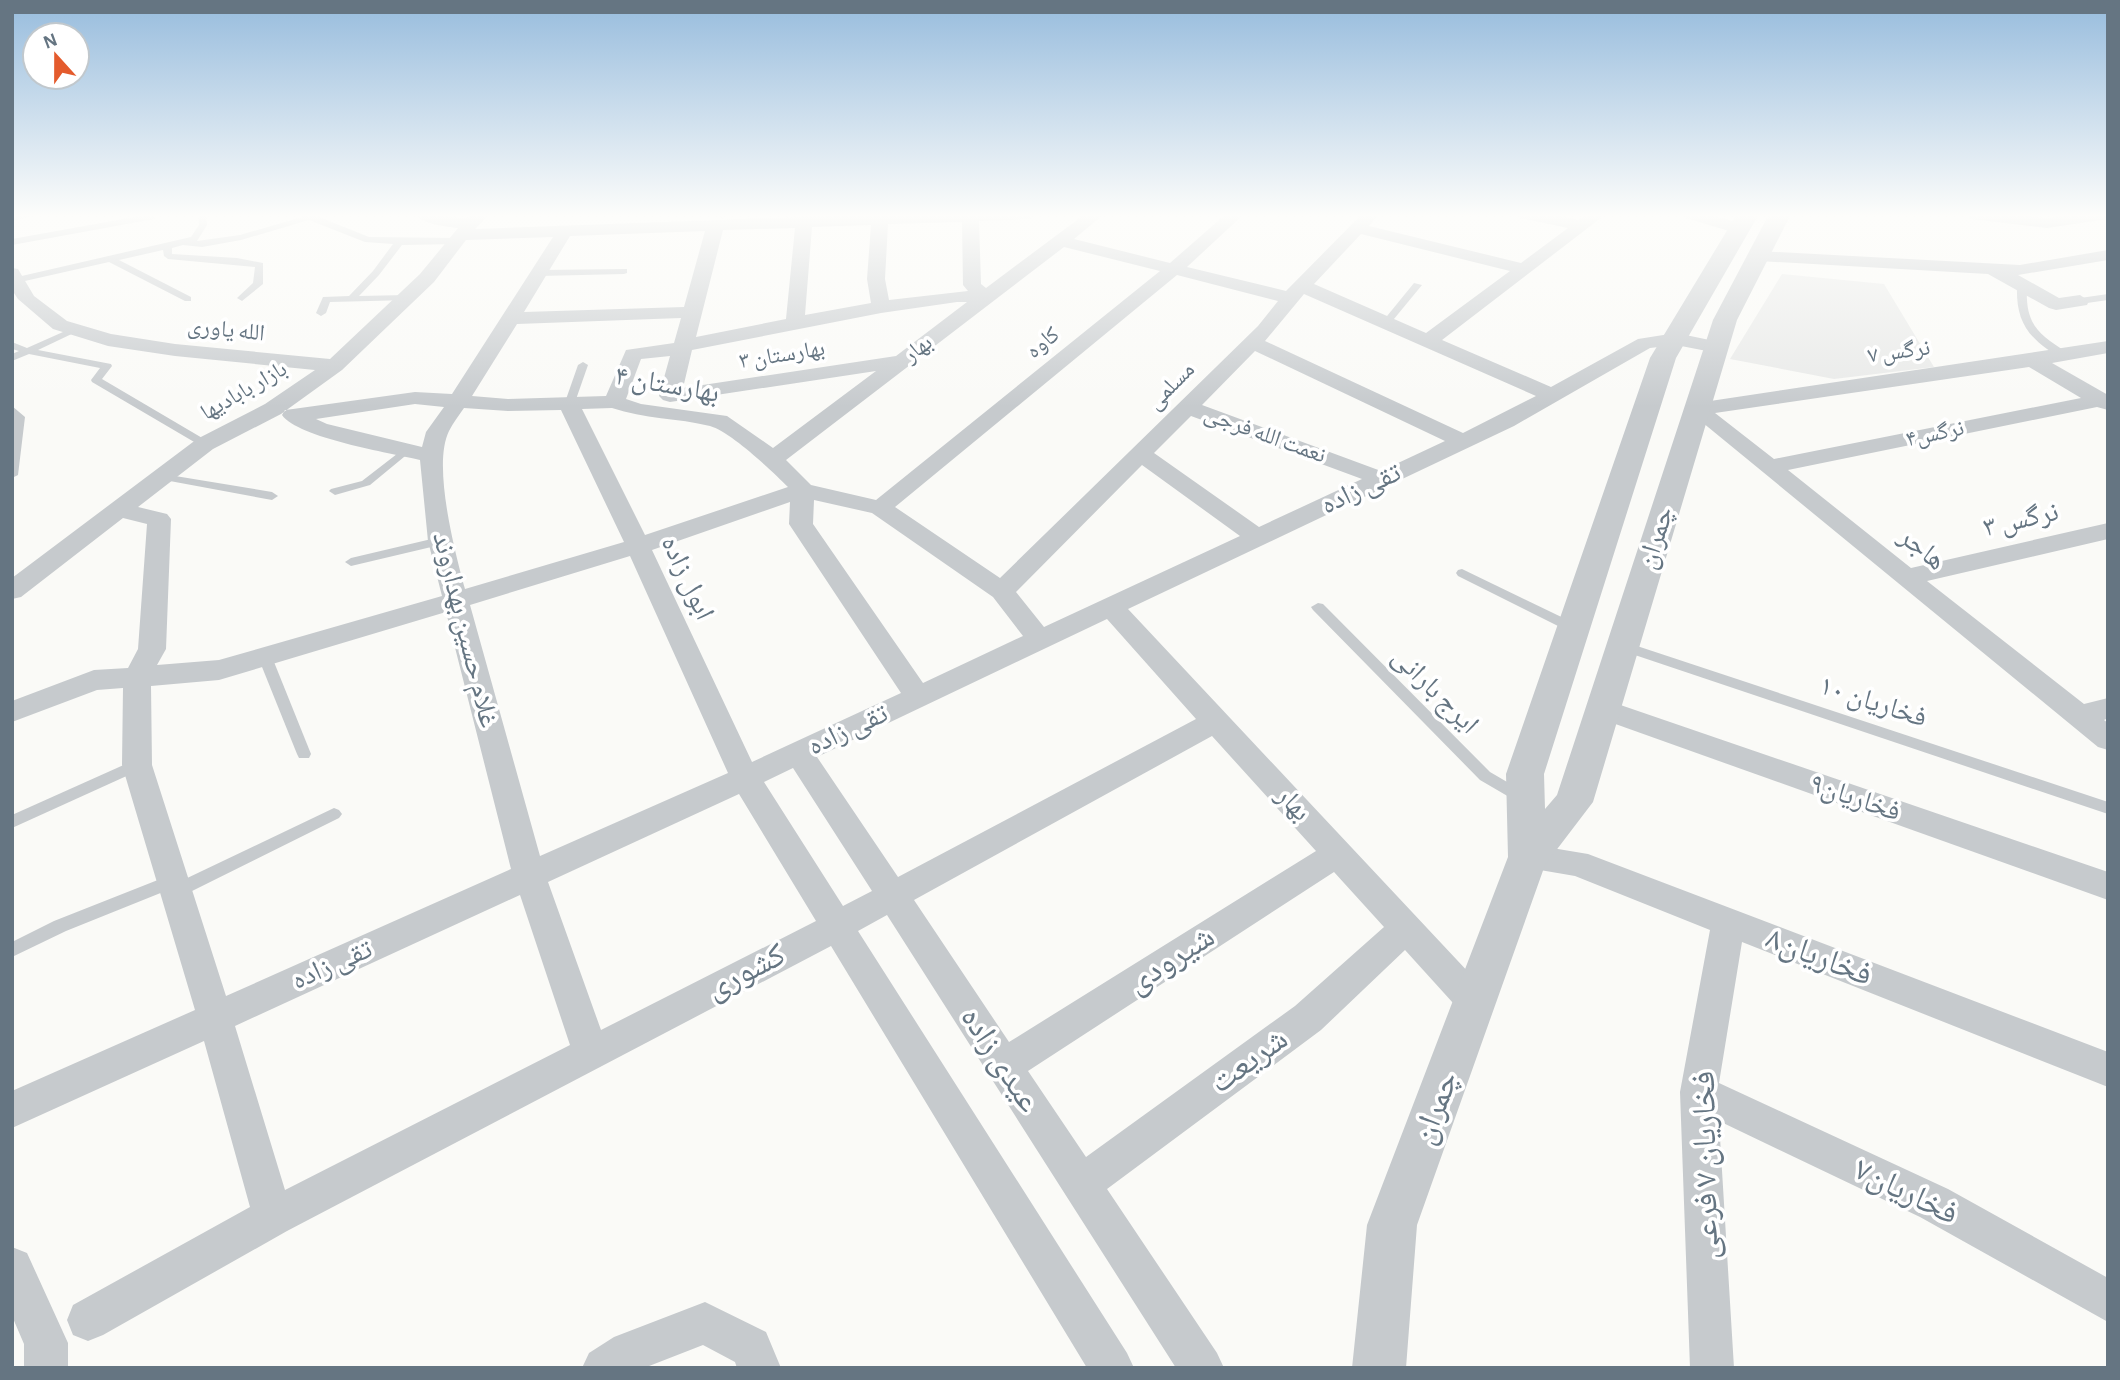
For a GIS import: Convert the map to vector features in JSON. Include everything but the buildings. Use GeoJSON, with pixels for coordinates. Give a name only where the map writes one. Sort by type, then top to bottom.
{"type":"FeatureCollection","features":[{"type":"Feature","properties":{"kind":"street","name":"الله یاوری"},"geometry":{"type":"LineString","coordinates":[[14,278],[27,299],[60,325],[108,340],[174,350],[335,366]]}},
{"type":"Feature","properties":{"kind":"street","name":"بازار بابادیها"},"geometry":{"type":"LineString","coordinates":[[14,585],[205,444],[273,409],[335,366],[427,278]]}},
{"type":"Feature","properties":{"kind":"street","name":"غلام حسین بهداروند"},"geometry":{"type":"LineString","coordinates":[[536,278],[459,401],[418,453],[529,875],[591,1053]]}},
{"type":"Feature","properties":{"kind":"street"},"geometry":{"type":"LineString","coordinates":[[684,346],[703,278]]}},
{"type":"Feature","properties":{"kind":"street"},"geometry":{"type":"LineString","coordinates":[[795,324],[799,278]]}},
{"type":"Feature","properties":{"kind":"street"},"geometry":{"type":"LineString","coordinates":[[876,278],[881,307]]}},
{"type":"Feature","properties":{"kind":"street"},"geometry":{"type":"LineString","coordinates":[[972,278],[972,285],[985,298]]}},
{"type":"Feature","properties":{"kind":"street","name":"بهار"},"geometry":{"type":"LineString","coordinates":[[773,459],[1011,278]]}},
{"type":"Feature","properties":{"kind":"street","name":"کاوه"},"geometry":{"type":"LineString","coordinates":[[880,508],[1162,278]]}},
{"type":"Feature","properties":{"kind":"street"},"geometry":{"type":"LineString","coordinates":[[1224,278],[1296,292],[1386,323],[1554,396]]}},
{"type":"Feature","properties":{"kind":"street","name":"مسلمی"},"geometry":{"type":"LineString","coordinates":[[1002,591],[1252,342],[1309,278]]}},
{"type":"Feature","properties":{"kind":"street"},"geometry":{"type":"LineString","coordinates":[[1427,341],[1511,278]]}},
{"type":"Feature","properties":{"kind":"street","name":"چمران"},"geometry":{"type":"LineString","coordinates":[[1528,857],[1525,774],[1663,358],[1711,278]]}},
{"type":"Feature","properties":{"kind":"street","name":"چمران"},"geometry":{"type":"LineString","coordinates":[[1379,1368],[1392,1225],[1528,857],[1574,802],[1725,320],[1747,278]]}},
{"type":"Feature","properties":{"kind":"street"},"geometry":{"type":"LineString","coordinates":[[2010,278],[2056,304],[2080,301]]}},
{"type":"Feature","properties":{"kind":"street"},"geometry":{"type":"LineString","coordinates":[[614,402],[633,354],[672,350],[881,307],[957,296],[985,298]]}},
{"type":"Feature","properties":{"kind":"street"},"geometry":{"type":"LineString","coordinates":[[511,318],[694,312]]}},
{"type":"Feature","properties":{"kind":"street","name":"تقی زاده"},"geometry":{"type":"LineString","coordinates":[[12,1111],[745,778],[1383,479],[1554,396],[1645,342],[1676,340],[1717,347]]}},
{"type":"Feature","properties":{"kind":"street"},"geometry":{"type":"LineString","coordinates":[[1252,342],[1463,441]]}},
{"type":"Feature","properties":{"kind":"street","name":"بهارستان ۳"},"geometry":{"type":"LineString","coordinates":[[684,346],[670,396],[902,361]]}},
{"type":"Feature","properties":{"kind":"street","name":"نرگس ۷"},"geometry":{"type":"LineString","coordinates":[[1697,409],[2034,361],[2108,347]]}},
{"type":"Feature","properties":{"kind":"street"},"geometry":{"type":"LineString","coordinates":[[2034,361],[2104,402]]}},
{"type":"Feature","properties":{"kind":"street","name":"بهارستان ۴"},"geometry":{"type":"LineString","coordinates":[[295,415],[415,398],[508,405],[614,402],[638,410],[719,421],[773,459],[803,490]]}},
{"type":"Feature","properties":{"kind":"street","name":"نرگس۴"},"geometry":{"type":"LineString","coordinates":[[1770,467],[2104,402]]}},
{"type":"Feature","properties":{"kind":"street","name":"ابول زاده"},"geometry":{"type":"LineString","coordinates":[[569,405],[745,778]]}},
{"type":"Feature","properties":{"kind":"street","name":"نعمت الله فرجی"},"geometry":{"type":"LineString","coordinates":[[1187,407],[1383,479]]}},
{"type":"Feature","properties":{"kind":"street"},"geometry":{"type":"LineString","coordinates":[[273,409],[295,415],[318,429],[418,453]]}},
{"type":"Feature","properties":{"kind":"street","name":"هاجر"},"geometry":{"type":"LineString","coordinates":[[1697,409],[2108,739]]}},
{"type":"Feature","properties":{"kind":"street"},"geometry":{"type":"LineString","coordinates":[[1140,453],[1257,537]]}},
{"type":"Feature","properties":{"kind":"street"},"geometry":{"type":"LineString","coordinates":[[803,490],[801,524],[918,696]]}},
{"type":"Feature","properties":{"kind":"street"},"geometry":{"type":"LineString","coordinates":[[12,712],[94,680],[219,670],[638,547],[803,490],[880,508],[1002,591],[1039,639]]}},
{"type":"Feature","properties":{"kind":"street"},"geometry":{"type":"LineString","coordinates":[[119,510],[159,519],[152,649],[138,677],[137,765],[273,1217]]}},
{"type":"Feature","properties":{"kind":"street","name":"نرگس ۳"},"geometry":{"type":"LineString","coordinates":[[1907,577],[2108,531]]}},
{"type":"Feature","properties":{"kind":"street","name":"بهار"},"geometry":{"type":"LineString","coordinates":[[1110,606],[1475,1003]]}},
{"type":"Feature","properties":{"kind":"street"},"geometry":{"type":"LineString","coordinates":[[2080,716],[2108,708]]}},
{"type":"Feature","properties":{"kind":"street","name":"فخاریان۹"},"geometry":{"type":"LineString","coordinates":[[1603,709],[2108,886]]}},
{"type":"Feature","properties":{"kind":"street","name":"کشوری"},"geometry":{"type":"LineString","coordinates":[[88,1320],[273,1217],[837,926],[1216,721]]}},
{"type":"Feature","properties":{"kind":"street","name":"عیدی زاده"},"geometry":{"type":"LineString","coordinates":[[799,753],[1202,1368]]}},
{"type":"Feature","properties":{"kind":"street"},"geometry":{"type":"LineString","coordinates":[[745,778],[1112,1368]]}},
{"type":"Feature","properties":{"kind":"street","name":"شیرودی"},"geometry":{"type":"LineString","coordinates":[[1004,1066],[1338,853]]}},
{"type":"Feature","properties":{"kind":"street","name":"فخاریان۸"},"geometry":{"type":"LineString","coordinates":[[1528,857],[1577,863],[2108,1070]]}},
{"type":"Feature","properties":{"kind":"street","name":"فخاریان ۷ فرعی"},"geometry":{"type":"LineString","coordinates":[[1712,1368],[1699,1092],[1728,922]]}},
{"type":"Feature","properties":{"kind":"street","name":"شریعت"},"geometry":{"type":"LineString","coordinates":[[1082,1184],[1308,1018],[1406,928]]}},
{"type":"Feature","properties":{"kind":"street","name":"فخاریان۷"},"geometry":{"type":"LineString","coordinates":[[1699,1092],[1934,1203],[2108,1301]]}},
{"type":"Feature","properties":{"kind":"street"},"geometry":{"type":"LineString","coordinates":[[17,1291],[46,1343],[46,1368]]}},
{"type":"Feature","properties":{"kind":"street"},"geometry":{"type":"LineString","coordinates":[[604,1368],[629,1352],[705,1323],[751,1347],[759,1368]]}},
{"type":"Feature","properties":{"kind":"lane"},"geometry":{"type":"LineString","coordinates":[[148,278],[188,299]]}},
{"type":"Feature","properties":{"kind":"lane"},"geometry":{"type":"LineString","coordinates":[[242,298],[258,284],[259,278]]}},
{"type":"Feature","properties":{"kind":"lane"},"geometry":{"type":"LineString","coordinates":[[351,299],[371,278]]}},
{"type":"Feature","properties":{"kind":"lane"},"geometry":{"type":"LineString","coordinates":[[1386,323],[1417,285]]}},
{"type":"Feature","properties":{"kind":"lane"},"geometry":{"type":"LineString","coordinates":[[2022,285],[2020,310],[2037,338],[2064,355]]}},
{"type":"Feature","properties":{"kind":"lane"},"geometry":{"type":"LineString","coordinates":[[2080,301],[2108,297]]}},
{"type":"Feature","properties":{"kind":"lane"},"geometry":{"type":"LineString","coordinates":[[321,313],[326,299],[407,298]]}},
{"type":"Feature","properties":{"kind":"lane"},"geometry":{"type":"LineString","coordinates":[[12,358],[75,330]]}},
{"type":"Feature","properties":{"kind":"lane"},"geometry":{"type":"LineString","coordinates":[[12,345],[27,351],[107,366],[96,380],[205,444]]}},
{"type":"Feature","properties":{"kind":"lane"},"geometry":{"type":"LineString","coordinates":[[569,405],[583,365]]}},
{"type":"Feature","properties":{"kind":"lane"},"geometry":{"type":"LineString","coordinates":[[12,409],[20,417],[12,475]]}},
{"type":"Feature","properties":{"kind":"lane"},"geometry":{"type":"LineString","coordinates":[[335,491],[366,482],[418,453]]}},
{"type":"Feature","properties":{"kind":"lane"},"geometry":{"type":"LineString","coordinates":[[163,477],[272,496]]}},
{"type":"Feature","properties":{"kind":"lane"},"geometry":{"type":"LineString","coordinates":[[351,562],[440,541]]}},
{"type":"Feature","properties":{"kind":"lane"},"geometry":{"type":"LineString","coordinates":[[1462,573],[1573,628]]}},
{"type":"Feature","properties":{"kind":"lane","name":"ایرج بارانی"},"geometry":{"type":"LineString","coordinates":[[1318,607],[1485,776],[1525,800]]}},
{"type":"Feature","properties":{"kind":"lane","name":"فخاریان ۱۰"},"geometry":{"type":"LineString","coordinates":[[1622,646],[2108,808]]}},
{"type":"Feature","properties":{"kind":"lane"},"geometry":{"type":"LineString","coordinates":[[265,657],[304,754]]}},
{"type":"Feature","properties":{"kind":"lane"},"geometry":{"type":"LineString","coordinates":[[12,822],[137,765]]}},
{"type":"Feature","properties":{"kind":"lane"},"geometry":{"type":"LineString","coordinates":[[12,950],[60,926],[174,886],[334,814]]}},
{"type":"Feature","properties":{"kind":"shaded area"},"geometry":{"type":"Polygon","coordinates":[[[1779,278],[1827,278],[1884,284],[1934,367],[1834,379],[1730,359],[1779,278]]]}}]}
